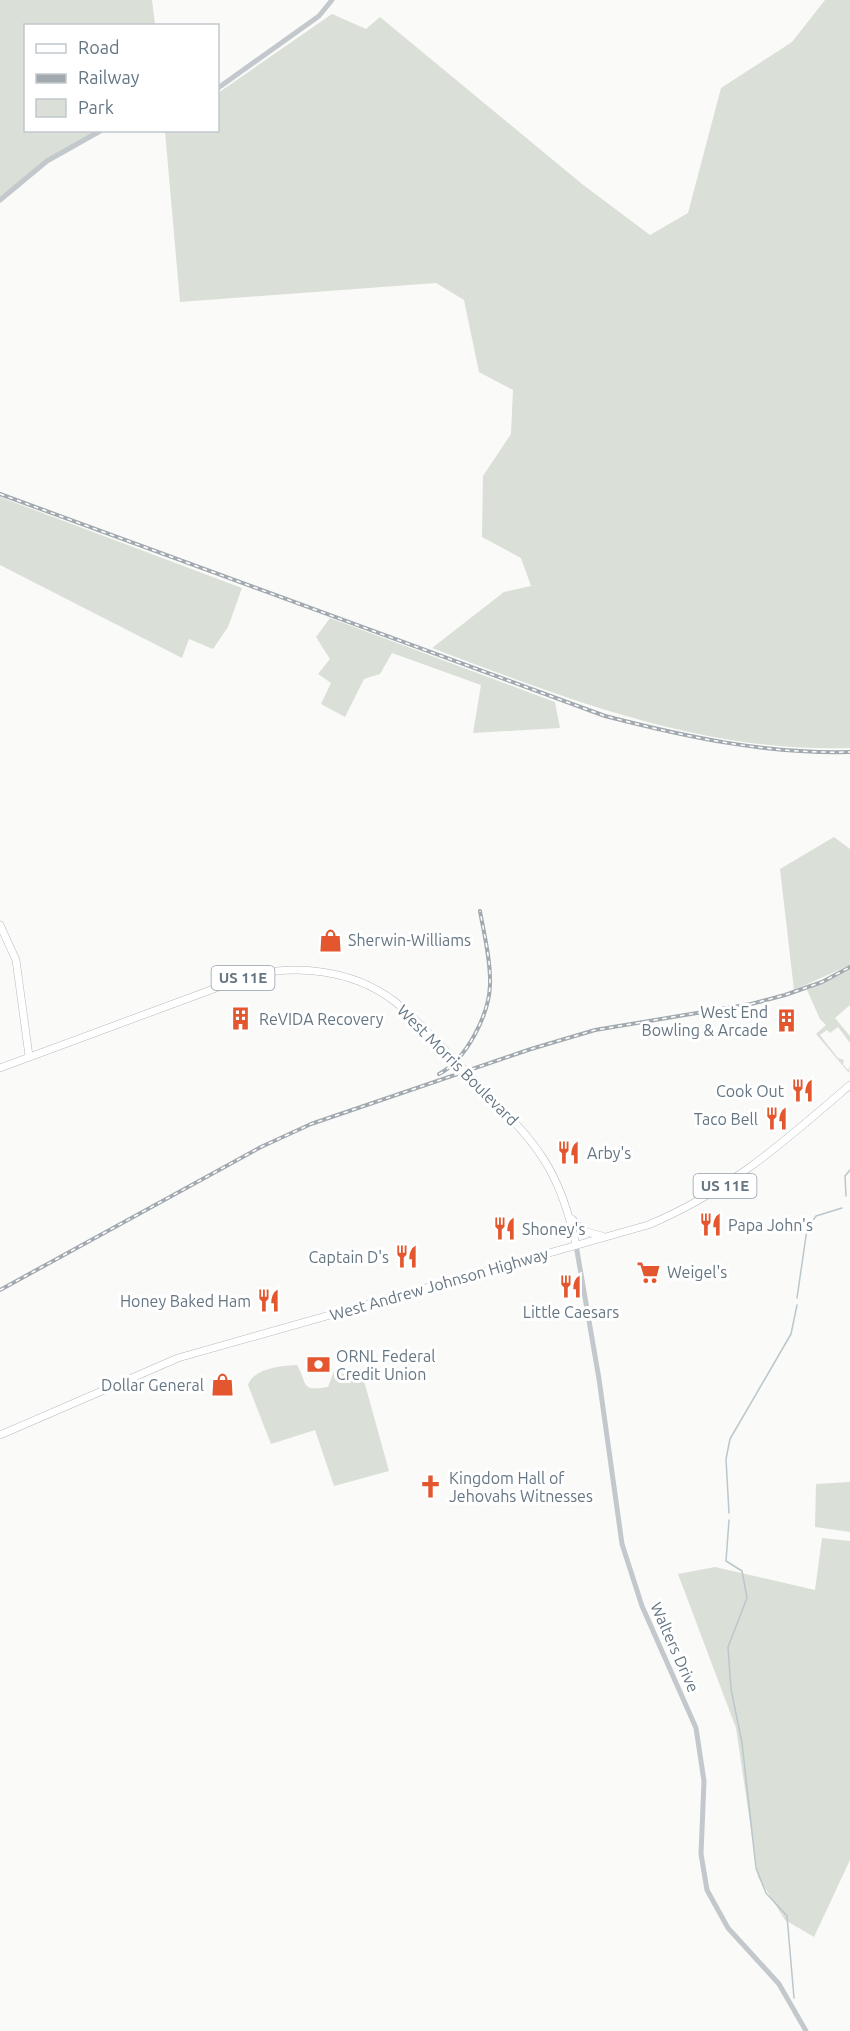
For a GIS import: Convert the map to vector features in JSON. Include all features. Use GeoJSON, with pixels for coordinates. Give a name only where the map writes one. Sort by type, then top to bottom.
{"type":"FeatureCollection","features":[{"type":"Feature","properties":{"kind":"main road"},"geometry":{"type":"LineString","coordinates":[[0,925],[16,960],[29,1056]]}},
{"type":"Feature","properties":{"kind":"main road","name":"West Morris Boulevard"},"geometry":{"type":"LineString","coordinates":[[0,1068],[243,978],[296,969],[318,971],[352,979],[393,1000],[529,1137],[550,1166],[570,1216],[576,1245]]}},
{"type":"Feature","properties":{"kind":"main road","name":"West Andrew Johnson Highway"},"geometry":{"type":"LineString","coordinates":[[0,1435],[178,1358],[648,1225],[711,1196],[801,1127],[850,1085]]}},
{"type":"Feature","properties":{"kind":"main road"},"geometry":{"type":"LineString","coordinates":[[570,1216],[583,1231],[605,1237]]}},
{"type":"Feature","properties":{"kind":"street"},"geometry":{"type":"LineString","coordinates":[[219,87],[319,16],[332,0]]}},
{"type":"Feature","properties":{"kind":"street"},"geometry":{"type":"LineString","coordinates":[[0,200],[47,160],[98,132]]}},
{"type":"Feature","properties":{"kind":"street","name":"Walters Drive"},"geometry":{"type":"LineString","coordinates":[[576,1245],[599,1379],[622,1544],[642,1606],[696,1728],[704,1781],[700,1854],[707,1890],[728,1928],[779,1984],[806,2031]]}},
{"type":"Feature","properties":{"kind":"green space"},"geometry":{"type":"Polygon","coordinates":[[[0,0],[152,0],[155,24],[24,24],[24,132],[100,132],[47,161],[0,200],[0,0]]]}},
{"type":"Feature","properties":{"kind":"green space"},"geometry":{"type":"Polygon","coordinates":[[[825,0],[850,0],[850,748],[795,747],[742,742],[689,732],[585,703],[432,648],[504,592],[531,586],[521,558],[482,537],[483,476],[511,434],[513,390],[479,372],[464,300],[436,283],[180,302],[165,132],[219,132],[219,92],[332,14],[366,29],[380,17],[582,184],[650,235],[688,213],[721,88],[792,42],[825,0]]]}},
{"type":"Feature","properties":{"kind":"green space"},"geometry":{"type":"Polygon","coordinates":[[[0,497],[242,588],[228,627],[213,649],[189,639],[182,658],[0,565],[0,497]]]}},
{"type":"Feature","properties":{"kind":"green space"},"geometry":{"type":"Polygon","coordinates":[[[330,618],[555,702],[560,728],[473,733],[481,685],[392,653],[380,674],[364,679],[345,717],[321,704],[331,683],[318,674],[330,659],[316,637],[330,618]]]}},
{"type":"Feature","properties":{"kind":"green space"},"geometry":{"type":"Polygon","coordinates":[[[834,837],[850,849],[850,965],[794,990],[780,869],[834,837]]]}},
{"type":"Feature","properties":{"kind":"green space"},"geometry":{"type":"Polygon","coordinates":[[[850,969],[850,1005],[835,1018],[850,1036],[850,1043],[838,1027],[830,1033],[827,1030],[820,1035],[838,1058],[844,1060],[843,1064],[848,1070],[850,1066],[849,1073],[816,1034],[826,1025],[820,1019],[807,990],[850,969]]]}},
{"type":"Feature","properties":{"kind":"green space"},"geometry":{"type":"Polygon","coordinates":[[[297,1365],[306,1385],[312,1388],[328,1387],[334,1371],[347,1375],[361,1370],[389,1471],[334,1486],[315,1430],[271,1444],[248,1385],[251,1379],[262,1371],[297,1365]]]}},
{"type":"Feature","properties":{"kind":"green space"},"geometry":{"type":"Polygon","coordinates":[[[850,1482],[850,1532],[815,1527],[816,1484],[850,1482]]]}},
{"type":"Feature","properties":{"kind":"green space"},"geometry":{"type":"Polygon","coordinates":[[[822,1538],[850,1541],[850,1860],[814,1937],[785,1920],[758,1877],[736,1728],[678,1574],[715,1567],[815,1590],[822,1538]]]}},
{"type":"Feature","properties":{"kind":"waterway"},"geometry":{"type":"LineString","coordinates":[[846,1196],[845,1176],[850,1170]]}},
{"type":"Feature","properties":{"kind":"waterway"},"geometry":{"type":"LineString","coordinates":[[797,1298],[807,1229],[816,1216],[842,1208]]}},
{"type":"Feature","properties":{"kind":"waterway"},"geometry":{"type":"LineString","coordinates":[[729,1513],[726,1459],[730,1439],[791,1334],[797,1305]]}},
{"type":"Feature","properties":{"kind":"waterway"},"geometry":{"type":"LineString","coordinates":[[729,1520],[726,1561],[742,1571],[747,1598],[728,1647],[731,1689],[742,1743],[756,1868],[766,1893],[787,1916],[794,1998]]}},
{"type":"Feature","properties":{"kind":"railway"},"geometry":{"type":"LineString","coordinates":[[0,494],[605,716],[726,743],[787,750],[850,752]]}},
{"type":"Feature","properties":{"kind":"railway"},"geometry":{"type":"LineString","coordinates":[[439,1074],[467,1048],[481,1023],[489,997],[489,967],[480,911]]}},
{"type":"Feature","properties":{"kind":"railway"},"geometry":{"type":"LineString","coordinates":[[0,1290],[261,1147],[311,1124],[531,1049],[595,1030],[751,1004],[822,982],[850,967]]}},
{"type":"Feature","properties":{"kind":"place","name":"Sherwin-Williams"},"geometry":{"type":"Point","coordinates":[330,940]}},
{"type":"Feature","properties":{"kind":"place","name":"ReVIDA Recovery"},"geometry":{"type":"Point","coordinates":[241,1019]}},
{"type":"Feature","properties":{"kind":"place","name":"West End Bowling & Arcade"},"geometry":{"type":"Point","coordinates":[786,1021]}},
{"type":"Feature","properties":{"kind":"place","name":"Cook Out"},"geometry":{"type":"Point","coordinates":[802,1091]}},
{"type":"Feature","properties":{"kind":"place","name":"Taco Bell"},"geometry":{"type":"Point","coordinates":[776,1119]}},
{"type":"Feature","properties":{"kind":"place","name":"Arby's"},"geometry":{"type":"Point","coordinates":[569,1153]}},
{"type":"Feature","properties":{"kind":"place","name":"Papa John's"},"geometry":{"type":"Point","coordinates":[710,1225]}},
{"type":"Feature","properties":{"kind":"place","name":"Shoney's"},"geometry":{"type":"Point","coordinates":[504,1229]}},
{"type":"Feature","properties":{"kind":"place","name":"Captain D's"},"geometry":{"type":"Point","coordinates":[407,1257]}},
{"type":"Feature","properties":{"kind":"place","name":"Weigel's"},"geometry":{"type":"Point","coordinates":[649,1272]}},
{"type":"Feature","properties":{"kind":"place","name":"Little Caesars"},"geometry":{"type":"Point","coordinates":[571,1287]}},
{"type":"Feature","properties":{"kind":"place","name":"Honey Baked Ham"},"geometry":{"type":"Point","coordinates":[269,1301]}},
{"type":"Feature","properties":{"kind":"place","name":"ORNL Federal Credit Union"},"geometry":{"type":"Point","coordinates":[318,1365]}},
{"type":"Feature","properties":{"kind":"place","name":"Dollar General"},"geometry":{"type":"Point","coordinates":[222,1385]}},
{"type":"Feature","properties":{"kind":"place","name":"Kingdom Hall of Jehovahs Witnesses"},"geometry":{"type":"Point","coordinates":[431,1487]}}]}
